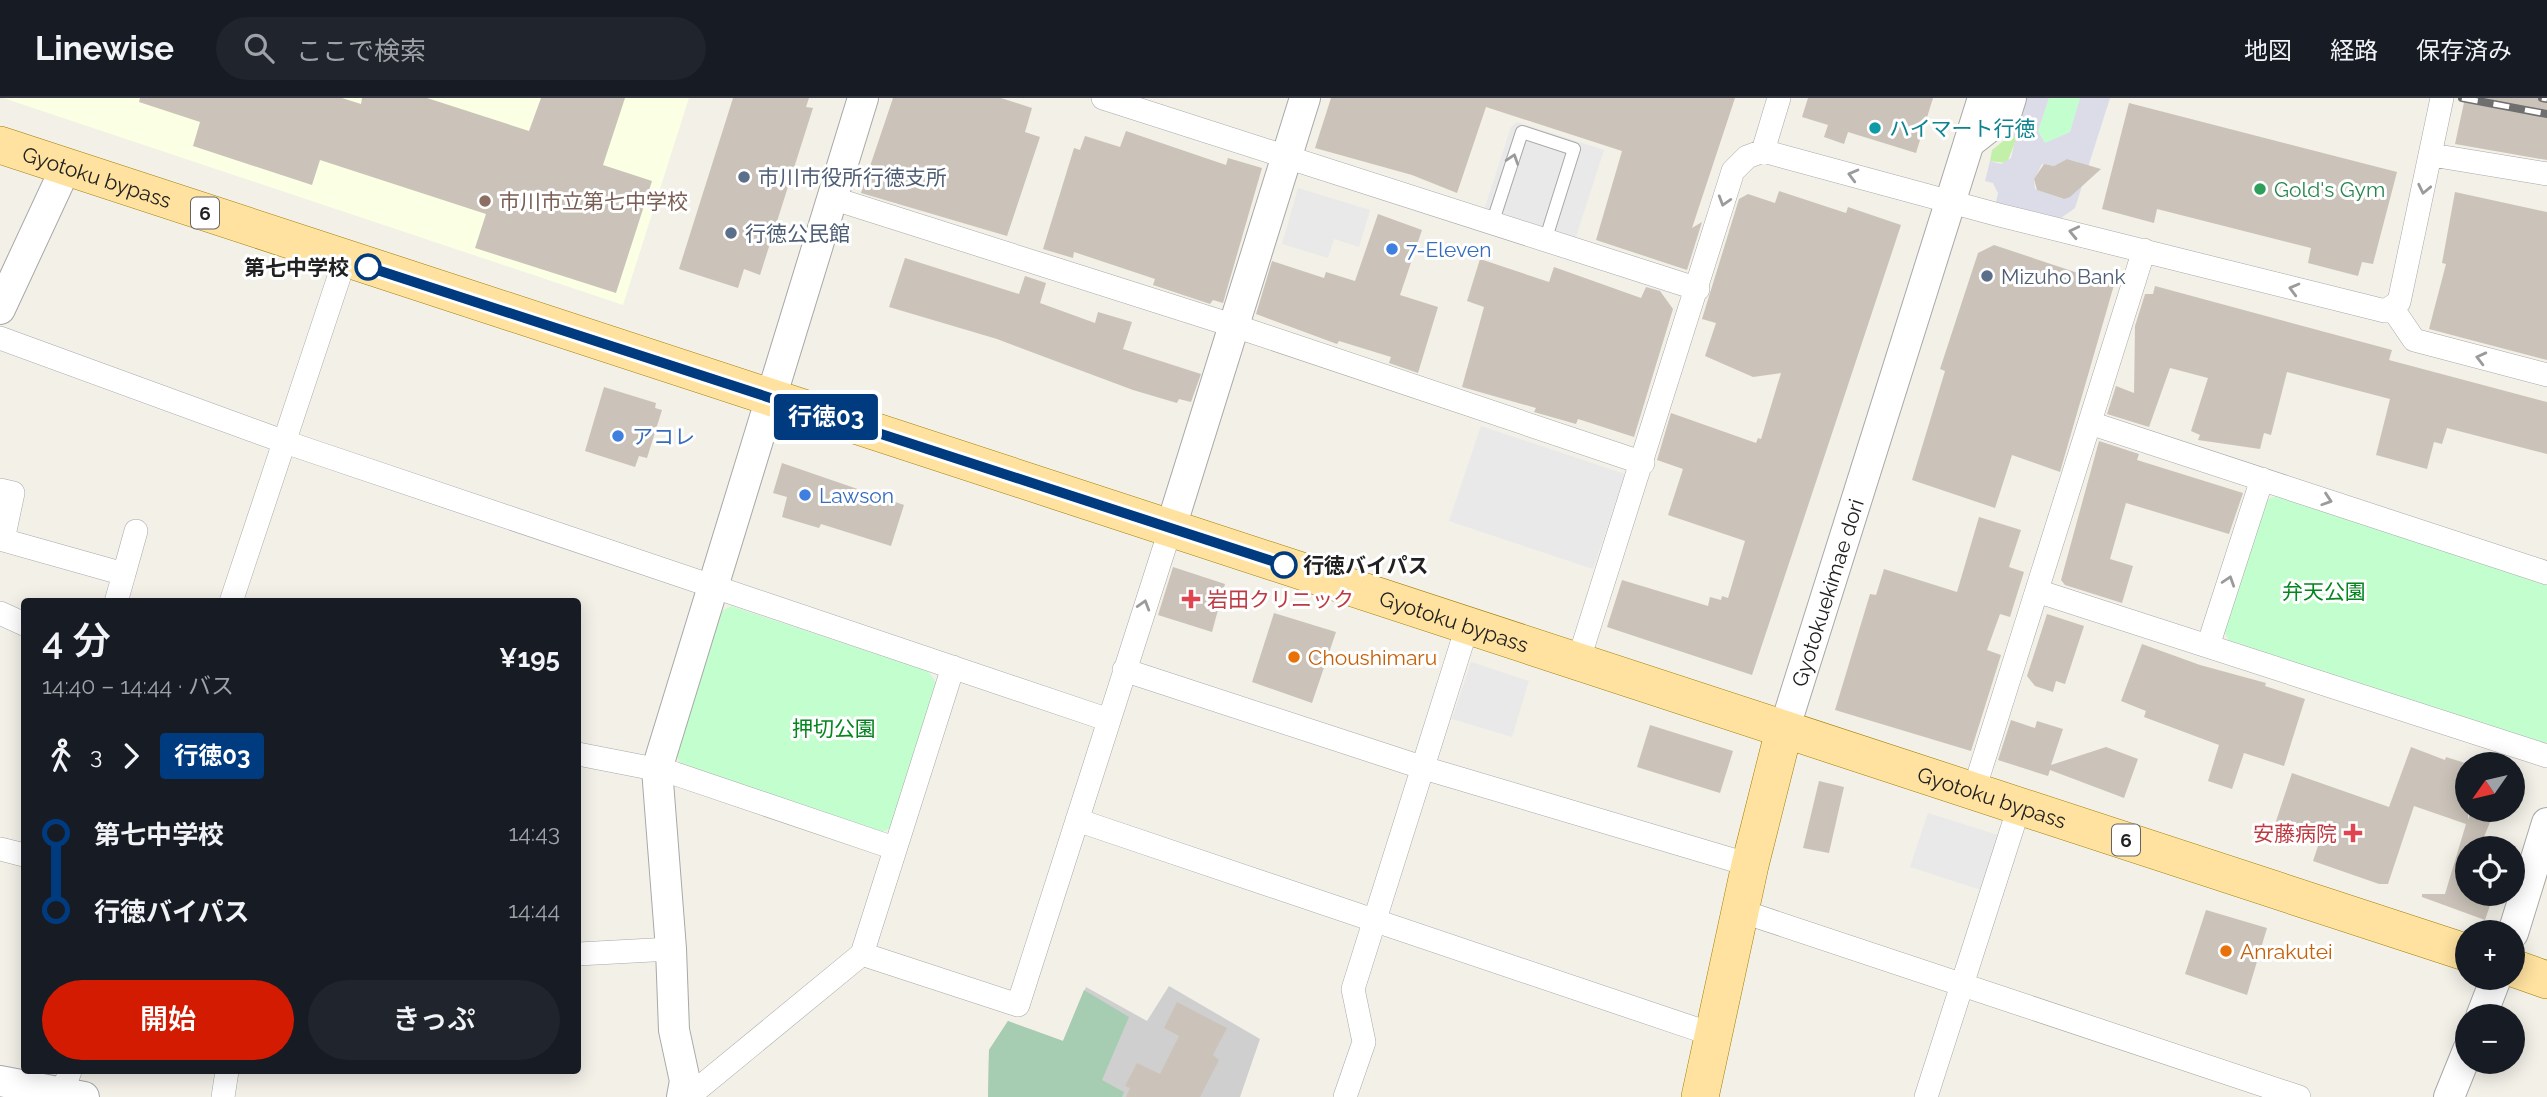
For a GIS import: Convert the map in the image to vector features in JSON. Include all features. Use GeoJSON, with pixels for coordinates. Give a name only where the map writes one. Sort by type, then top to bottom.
{"type":"FeatureCollection","features":[{"type":"Feature","properties":{"kind":"main road","name":"Gyotoku bypass"},"geometry":{"type":"LineString","coordinates":[[0,145],[771,399],[1171,527],[1467,627],[2020,804],[2455,949]]}},
{"type":"Feature","properties":{"kind":"main road","name":"Gyotokuekimae dori"},"geometry":{"type":"LineString","coordinates":[[1700,1097],[1750,865],[1784,730]]}},
{"type":"Feature","properties":{"kind":"main road"},"geometry":{"type":"LineString","coordinates":[[2525,972],[2547,980]]}},
{"type":"Feature","properties":{"kind":"street"},"geometry":{"type":"LineString","coordinates":[[682,1097],[685,1082],[674,1030],[671,949],[657,769],[863,98]]}},
{"type":"Feature","properties":{"kind":"street"},"geometry":{"type":"LineString","coordinates":[[1102,98],[1698,289]]}},
{"type":"Feature","properties":{"kind":"street"},"geometry":{"type":"LineString","coordinates":[[862,954],[1018,1005],[1305,98]]}},
{"type":"Feature","properties":{"kind":"street"},"geometry":{"type":"LineString","coordinates":[[1763,151],[1779,98]]}},
{"type":"Feature","properties":{"kind":"street","name":"Gyotokuekimae dori"},"geometry":{"type":"LineString","coordinates":[[1784,730],[1983,98]]}},
{"type":"Feature","properties":{"kind":"street"},"geometry":{"type":"LineString","coordinates":[[1969,143],[2006,114],[2011,98]]}},
{"type":"Feature","properties":{"kind":"street"},"geometry":{"type":"LineString","coordinates":[[2393,309],[2402,289],[2442,98]]}},
{"type":"Feature","properties":{"kind":"street"},"geometry":{"type":"LineString","coordinates":[[1578,662],[1698,289],[1733,171],[1747,157],[1763,151],[2362,307],[2385,311],[2393,309]]}},
{"type":"Feature","properties":{"kind":"street"},"geometry":{"type":"LineString","coordinates":[[2432,155],[2547,174]]}},
{"type":"Feature","properties":{"kind":"street"},"geometry":{"type":"LineString","coordinates":[[0,309],[66,167]]}},
{"type":"Feature","properties":{"kind":"street"},"geometry":{"type":"LineString","coordinates":[[832,198],[1232,325],[1643,463]]}},
{"type":"Feature","properties":{"kind":"street"},"geometry":{"type":"LineString","coordinates":[[1974,790],[2144,250]]}},
{"type":"Feature","properties":{"kind":"street"},"geometry":{"type":"LineString","coordinates":[[232,598],[345,259]]}},
{"type":"Feature","properties":{"kind":"street"},"geometry":{"type":"LineString","coordinates":[[2393,309],[2414,341],[2547,375]]}},
{"type":"Feature","properties":{"kind":"street"},"geometry":{"type":"LineString","coordinates":[[0,338],[285,442],[1109,720]]}},
{"type":"Feature","properties":{"kind":"street"},"geometry":{"type":"LineString","coordinates":[[2090,423],[2547,573]]}},
{"type":"Feature","properties":{"kind":"street"},"geometry":{"type":"LineString","coordinates":[[2208,646],[2262,479]]}},
{"type":"Feature","properties":{"kind":"street"},"geometry":{"type":"LineString","coordinates":[[0,490],[13,493],[3,540],[124,574]]}},
{"type":"Feature","properties":{"kind":"street"},"geometry":{"type":"LineString","coordinates":[[117,598],[136,531]]}},
{"type":"Feature","properties":{"kind":"street"},"geometry":{"type":"LineString","coordinates":[[2037,591],[2547,756]]}},
{"type":"Feature","properties":{"kind":"street"},"geometry":{"type":"LineString","coordinates":[[0,613],[21,623]]}},
{"type":"Feature","properties":{"kind":"street"},"geometry":{"type":"LineString","coordinates":[[1345,1097],[1364,1042],[1353,989],[1467,627]]}},
{"type":"Feature","properties":{"kind":"street"},"geometry":{"type":"LineString","coordinates":[[688,1097],[862,954],[953,667]]}},
{"type":"Feature","properties":{"kind":"street"},"geometry":{"type":"LineString","coordinates":[[1124,670],[1424,768],[1750,865]]}},
{"type":"Feature","properties":{"kind":"street"},"geometry":{"type":"LineString","coordinates":[[581,755],[657,769],[894,848]]}},
{"type":"Feature","properties":{"kind":"street"},"geometry":{"type":"LineString","coordinates":[[1926,1097],[2020,804]]}},
{"type":"Feature","properties":{"kind":"street"},"geometry":{"type":"LineString","coordinates":[[1077,820],[1714,1035]]}},
{"type":"Feature","properties":{"kind":"street"},"geometry":{"type":"LineString","coordinates":[[2517,920],[2547,822]]}},
{"type":"Feature","properties":{"kind":"street"},"geometry":{"type":"LineString","coordinates":[[0,849],[21,854]]}},
{"type":"Feature","properties":{"kind":"street"},"geometry":{"type":"LineString","coordinates":[[1741,911],[2299,1097]]}},
{"type":"Feature","properties":{"kind":"street"},"geometry":{"type":"LineString","coordinates":[[581,954],[671,949]]}},
{"type":"Feature","properties":{"kind":"street"},"geometry":{"type":"LineString","coordinates":[[223,1097],[227,1074]]}},
{"type":"Feature","properties":{"kind":"street"},"geometry":{"type":"LineString","coordinates":[[2449,1097],[2458,1074]]}},
{"type":"Feature","properties":{"kind":"street"},"geometry":{"type":"LineString","coordinates":[[0,1082],[72,1087]]}},
{"type":"Feature","properties":{"kind":"lane"},"geometry":{"type":"LineString","coordinates":[[1492,224],[1522,132],[1574,149],[1545,241]]}},
{"type":"Feature","properties":{"kind":"shaded area","name":"市川市立第七中学校"},"geometry":{"type":"Polygon","coordinates":[[[3,98],[689,98],[623,305],[3,98]]]}},
{"type":"Feature","properties":{"kind":"shaded area"},"geometry":{"type":"Polygon","coordinates":[[[2022,98],[2049,98],[2038,131],[2045,143],[2070,132],[2080,98],[2110,98],[2075,208],[2061,218],[1996,202],[1998,193],[1993,183],[1985,181],[1990,161],[2001,164],[2011,158],[2016,137],[2011,135],[2022,98]],[[2067,159],[2054,166],[2042,164],[2034,180],[2035,189],[2063,199],[2075,192],[2078,187],[2074,176],[2078,162],[2067,159]]]}},
{"type":"Feature","properties":{"kind":"shaded area"},"geometry":{"type":"Polygon","coordinates":[[[1517,122],[1604,150],[1575,240],[1484,210],[1511,127],[1517,122]]]}},
{"type":"Feature","properties":{"kind":"shaded area"},"geometry":{"type":"Polygon","coordinates":[[[1298,188],[1370,210],[1359,247],[1334,239],[1328,258],[1282,244],[1298,188]]]}},
{"type":"Feature","properties":{"kind":"shaded area"},"geometry":{"type":"Polygon","coordinates":[[[1481,426],[1625,474],[1593,569],[1449,521],[1481,426]]]}},
{"type":"Feature","properties":{"kind":"shaded area"},"geometry":{"type":"Polygon","coordinates":[[[1471,662],[1529,681],[1512,737],[1452,719],[1471,662]]]}},
{"type":"Feature","properties":{"kind":"shaded area"},"geometry":{"type":"Polygon","coordinates":[[[1928,813],[1998,835],[1981,890],[1910,867],[1928,813]]]}},
{"type":"Feature","properties":{"kind":"shaded area"},"geometry":{"type":"Polygon","coordinates":[[[1169,986],[1260,1039],[1240,1097],[988,1097],[989,1050],[1008,1021],[1063,1041],[1086,987],[1147,1021],[1169,986]]]}},
{"type":"Feature","properties":{"kind":"shaded area"},"geometry":{"type":"Polygon","coordinates":[[[1084,990],[1129,1017],[1102,1080],[1124,1092],[1122,1097],[988,1097],[989,1050],[1008,1021],[1063,1041],[1084,990]]]}},
{"type":"Feature","properties":{"kind":"green space"},"geometry":{"type":"Polygon","coordinates":[[[2049,98],[2080,98],[2070,132],[2045,143],[2038,131],[2049,98]]]}},
{"type":"Feature","properties":{"kind":"green space"},"geometry":{"type":"Polygon","coordinates":[[[2011,135],[2017,137],[2007,163],[1990,161],[1992,150],[2011,135]]]}},
{"type":"Feature","properties":{"kind":"green space","name":"弁天公園"},"geometry":{"type":"Polygon","coordinates":[[[2279,495],[2547,585],[2547,742],[2544,744],[2229,641],[2223,629],[2266,500],[2279,495]]]}},
{"type":"Feature","properties":{"kind":"green space","name":"押切公園"},"geometry":{"type":"Polygon","coordinates":[[[731,606],[928,671],[937,684],[892,828],[878,833],[682,765],[676,756],[720,612],[731,606]]]}},
{"type":"Feature","properties":{"kind":"building","name":"市川市立第七中学校"},"geometry":{"type":"Polygon","coordinates":[[[140,98],[342,98],[361,104],[362,98],[427,98],[529,131],[541,98],[625,98],[603,165],[652,181],[616,293],[475,248],[486,214],[320,160],[312,185],[193,146],[200,122],[139,102],[140,98]]]}},
{"type":"Feature","properties":{"kind":"building"},"geometry":{"type":"Polygon","coordinates":[[[733,98],[809,98],[806,107],[813,108],[760,275],[744,269],[738,288],[679,269],[733,98]]]}},
{"type":"Feature","properties":{"kind":"building"},"geometry":{"type":"Polygon","coordinates":[[[893,98],[1001,98],[1032,108],[1025,132],[1040,137],[1007,236],[861,193],[893,98]]]}},
{"type":"Feature","properties":{"kind":"building"},"geometry":{"type":"Polygon","coordinates":[[[1331,98],[1735,98],[1692,228],[1702,222],[1687,270],[1596,240],[1622,151],[1486,107],[1457,193],[1412,175],[1315,148],[1331,98]]]}},
{"type":"Feature","properties":{"kind":"building","name":"ハイマート行徳"},"geometry":{"type":"Polygon","coordinates":[[[1808,98],[1933,98],[1916,153],[1848,132],[1844,144],[1824,137],[1828,125],[1802,117],[1808,98]]]}},
{"type":"Feature","properties":{"kind":"building"},"geometry":{"type":"Polygon","coordinates":[[[2465,98],[2547,98],[2547,160],[2455,144],[2465,98]]]}},
{"type":"Feature","properties":{"kind":"building"},"geometry":{"type":"Polygon","coordinates":[[[2129,103],[2397,172],[2373,264],[2362,262],[2358,276],[2308,263],[2311,248],[2157,209],[2154,223],[2102,209],[2129,103]]]}},
{"type":"Feature","properties":{"kind":"building"},"geometry":{"type":"Polygon","coordinates":[[[1126,131],[1226,165],[1228,158],[1262,168],[1223,303],[1213,300],[1210,304],[1153,285],[1155,279],[1074,252],[1073,258],[1043,249],[1074,148],[1080,150],[1085,136],[1120,147],[1126,131]]]}},
{"type":"Feature","properties":{"kind":"building"},"geometry":{"type":"Polygon","coordinates":[[[2067,159],[2101,169],[2070,197],[2064,199],[2037,190],[2034,179],[2044,164],[2054,166],[2067,159]]]}},
{"type":"Feature","properties":{"kind":"building"},"geometry":{"type":"Polygon","coordinates":[[[1779,191],[1846,213],[1848,207],[1901,225],[1752,675],[1607,627],[1622,580],[1708,606],[1710,597],[1721,600],[1722,596],[1728,598],[1745,541],[1668,515],[1683,469],[1657,460],[1671,413],[1756,443],[1758,438],[1761,439],[1781,373],[1753,377],[1705,356],[1716,323],[1702,319],[1739,199],[1748,194],[1775,203],[1779,191]]]}},
{"type":"Feature","properties":{"kind":"building"},"geometry":{"type":"Polygon","coordinates":[[[2455,192],[2547,212],[2547,360],[2429,329],[2446,264],[2442,263],[2455,192]]]}},
{"type":"Feature","properties":{"kind":"building"},"geometry":{"type":"Polygon","coordinates":[[[1378,214],[1422,230],[1400,295],[1438,307],[1418,373],[1389,363],[1391,357],[1339,341],[1337,344],[1256,314],[1272,261],[1324,278],[1326,272],[1355,281],[1378,214]]]}},
{"type":"Feature","properties":{"kind":"building"},"geometry":{"type":"Polygon","coordinates":[[[1994,245],[2114,285],[2060,472],[2012,455],[1995,508],[1912,480],[1945,371],[1940,369],[1978,253],[1994,245]]]}},
{"type":"Feature","properties":{"kind":"building"},"geometry":{"type":"Polygon","coordinates":[[[905,258],[1019,294],[1025,276],[1046,283],[1040,303],[1095,323],[1098,312],[1132,322],[1123,349],[1201,374],[1191,402],[1179,399],[1177,403],[1133,390],[997,339],[889,307],[905,258]]]}},
{"type":"Feature","properties":{"kind":"building"},"geometry":{"type":"Polygon","coordinates":[[[1480,259],[1549,282],[1554,267],[1641,298],[1646,287],[1660,291],[1673,309],[1634,437],[1578,419],[1576,424],[1534,412],[1536,408],[1462,387],[1484,307],[1467,301],[1480,259]]]}},
{"type":"Feature","properties":{"kind":"building"},"geometry":{"type":"Polygon","coordinates":[[[2155,286],[2392,350],[2389,360],[2547,402],[2547,454],[2447,428],[2442,444],[2434,442],[2427,469],[2376,455],[2390,399],[2287,372],[2271,435],[2264,433],[2260,449],[2198,440],[2200,435],[2191,431],[2208,378],[2170,368],[2149,427],[2107,414],[2116,386],[2134,393],[2135,326],[2145,294],[2153,294],[2155,286]]]}},
{"type":"Feature","properties":{"kind":"building","name":"アコレ"},"geometry":{"type":"Polygon","coordinates":[[[604,387],[656,403],[655,408],[662,410],[647,458],[639,456],[635,467],[585,451],[604,387]]]}},
{"type":"Feature","properties":{"kind":"building"},"geometry":{"type":"Polygon","coordinates":[[[2099,441],[2139,454],[2137,460],[2243,493],[2229,534],[2126,503],[2110,559],[2133,566],[2122,603],[2065,585],[2061,580],[2099,441]]]}},
{"type":"Feature","properties":{"kind":"building"},"geometry":{"type":"Polygon","coordinates":[[[782,463],[904,505],[891,546],[821,524],[819,528],[782,517],[787,497],[773,493],[782,463]]]}},
{"type":"Feature","properties":{"kind":"building"},"geometry":{"type":"Polygon","coordinates":[[[1979,517],[2021,530],[2009,567],[2024,572],[2010,617],[2000,614],[1987,650],[2001,655],[1971,751],[1835,710],[1870,594],[1876,595],[1884,569],[1957,592],[1979,517]]]}},
{"type":"Feature","properties":{"kind":"building","name":"岩田クリニック"},"geometry":{"type":"Polygon","coordinates":[[[1173,567],[1225,584],[1212,632],[1158,615],[1173,567]]]}},
{"type":"Feature","properties":{"kind":"building","name":"Choushimaru"},"geometry":{"type":"Polygon","coordinates":[[[1274,613],[1336,632],[1312,703],[1252,682],[1274,613]]]}},
{"type":"Feature","properties":{"kind":"building"},"geometry":{"type":"Polygon","coordinates":[[[2047,614],[2084,626],[2065,684],[2056,681],[2053,692],[2035,686],[2027,676],[2047,614]]]}},
{"type":"Feature","properties":{"kind":"building"},"geometry":{"type":"Polygon","coordinates":[[[2142,644],[2200,665],[2266,683],[2265,686],[2305,699],[2284,766],[2244,753],[2232,789],[2208,781],[2219,745],[2144,717],[2146,711],[2121,701],[2142,644]]]}},
{"type":"Feature","properties":{"kind":"building"},"geometry":{"type":"Polygon","coordinates":[[[2011,720],[2035,728],[2037,721],[2063,729],[2051,765],[2106,747],[2138,759],[2124,798],[2050,770],[2048,776],[1998,760],[2011,720]]]}},
{"type":"Feature","properties":{"kind":"building"},"geometry":{"type":"Polygon","coordinates":[[[1650,725],[1733,751],[1720,793],[1637,767],[1650,725]]]}},
{"type":"Feature","properties":{"kind":"building"},"geometry":{"type":"Polygon","coordinates":[[[2411,747],[2445,760],[2446,757],[2455,760],[2455,820],[2414,806],[2388,884],[2379,884],[2313,861],[2320,840],[2275,824],[2292,773],[2389,807],[2411,747]]]}},
{"type":"Feature","properties":{"kind":"building"},"geometry":{"type":"Polygon","coordinates":[[[1819,781],[1844,787],[1829,853],[1803,848],[1819,781]]]}},
{"type":"Feature","properties":{"kind":"building"},"geometry":{"type":"Polygon","coordinates":[[[2460,822],[2490,822],[2484,836],[2462,836],[2466,824],[2460,822]]]}},
{"type":"Feature","properties":{"kind":"building"},"geometry":{"type":"Polygon","coordinates":[[[2455,861],[2455,906],[2490,906],[2485,920],[2422,897],[2422,894],[2445,894],[2455,861]]]}},
{"type":"Feature","properties":{"kind":"building","name":"Anrakutei"},"geometry":{"type":"Polygon","coordinates":[[[2206,910],[2267,928],[2247,995],[2185,974],[2206,910]]]}},
{"type":"Feature","properties":{"kind":"building"},"geometry":{"type":"Polygon","coordinates":[[[1177,1002],[1227,1028],[1213,1055],[1219,1060],[1200,1097],[1126,1097],[1130,1088],[1125,1086],[1137,1063],[1160,1074],[1179,1036],[1164,1028],[1177,1002]]]}},
{"type":"Feature","properties":{"kind":"railway"},"geometry":{"type":"LineString","coordinates":[[2462,98],[2547,114]]}},
{"type":"Feature","properties":{"kind":"railway"},"geometry":{"type":"LineString","coordinates":[[2542,98],[2547,99]]}},
{"type":"Feature","properties":{"kind":"bus line","name":"行徳03"},"geometry":{"type":"LineString","coordinates":[[368,267],[1284,565]]}},
{"type":"Feature","properties":{"kind":"place","name":"ハイマート行徳"},"geometry":{"type":"Point","coordinates":[1875,128]}},
{"type":"Feature","properties":{"kind":"place","name":"市川市役所行徳支所"},"geometry":{"type":"Point","coordinates":[744,177]}},
{"type":"Feature","properties":{"kind":"place","name":"Gold's Gym"},"geometry":{"type":"Point","coordinates":[2260,189]}},
{"type":"Feature","properties":{"kind":"place","name":"市川市立第七中学校"},"geometry":{"type":"Point","coordinates":[485,201]}},
{"type":"Feature","properties":{"kind":"place","name":"行徳公民館"},"geometry":{"type":"Point","coordinates":[731,233]}},
{"type":"Feature","properties":{"kind":"place","name":"7-Eleven"},"geometry":{"type":"Point","coordinates":[1392,249]}},
{"type":"Feature","properties":{"kind":"place","name":"第七中学校"},"geometry":{"type":"Point","coordinates":[368,267]}},
{"type":"Feature","properties":{"kind":"place","name":"Mizuho Bank"},"geometry":{"type":"Point","coordinates":[1987,276]}},
{"type":"Feature","properties":{"kind":"place","name":"アコレ"},"geometry":{"type":"Point","coordinates":[618,436]}},
{"type":"Feature","properties":{"kind":"place","name":"Lawson"},"geometry":{"type":"Point","coordinates":[805,495]}},
{"type":"Feature","properties":{"kind":"place","name":"行徳バイパス"},"geometry":{"type":"Point","coordinates":[1284,565]}},
{"type":"Feature","properties":{"kind":"place","name":"岩田クリニック"},"geometry":{"type":"Point","coordinates":[1191,599]}},
{"type":"Feature","properties":{"kind":"place","name":"Choushimaru"},"geometry":{"type":"Point","coordinates":[1294,657]}},
{"type":"Feature","properties":{"kind":"place","name":"安藤病院"},"geometry":{"type":"Point","coordinates":[2353,833]}},
{"type":"Feature","properties":{"kind":"place","name":"Anrakutei"},"geometry":{"type":"Point","coordinates":[2226,951]}}]}
